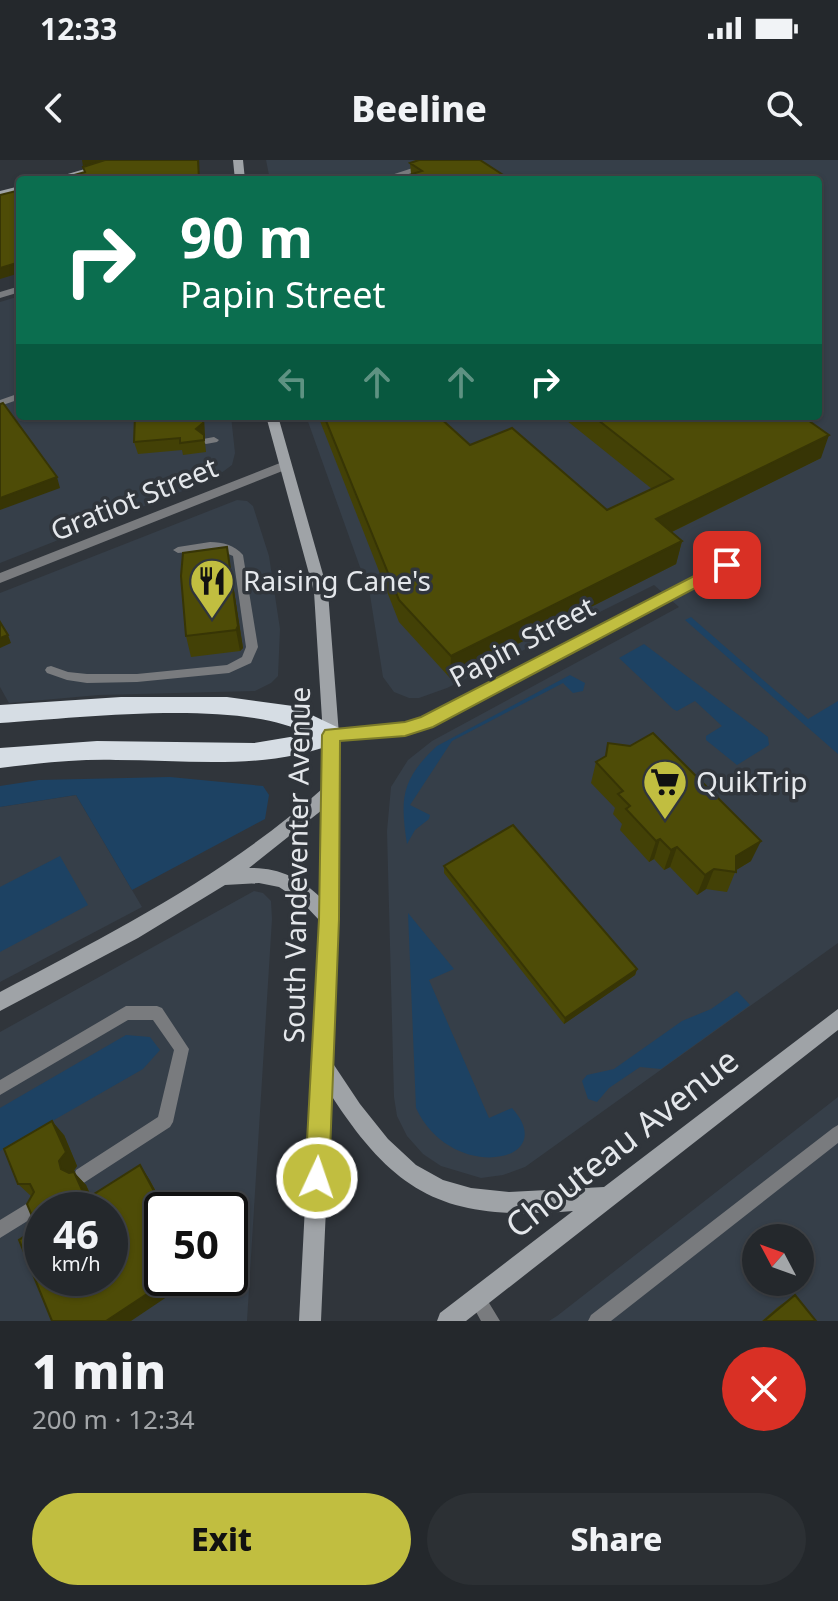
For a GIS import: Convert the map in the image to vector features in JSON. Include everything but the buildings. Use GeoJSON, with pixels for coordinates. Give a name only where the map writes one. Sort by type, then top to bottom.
{"type":"FeatureCollection","features":[{"type":"Feature","properties":{"kind":"highway"},"geometry":{"type":"LineString","coordinates":[[0,714],[121,706],[227,706],[293,715],[331,735]]}},
{"type":"Feature","properties":{"kind":"highway"},"geometry":{"type":"LineString","coordinates":[[0,758],[108,750],[271,750],[317,742],[331,735]]}},
{"type":"Feature","properties":{"kind":"main road"},"geometry":{"type":"LineString","coordinates":[[67,176],[126,160]]}},
{"type":"Feature","properties":{"kind":"main road","name":"South Vandeventer Avenue"},"geometry":{"type":"LineString","coordinates":[[273,420],[321,592],[331,735],[329,919],[310,1321]]}},
{"type":"Feature","properties":{"kind":"main road"},"geometry":{"type":"LineString","coordinates":[[0,1002],[212,886],[278,839],[332,790]]}},
{"type":"Feature","properties":{"kind":"main road"},"geometry":{"type":"LineString","coordinates":[[212,886],[257,874],[279,877],[300,888],[329,919]]}},
{"type":"Feature","properties":{"kind":"main road","name":"Chouteau Avenue"},"geometry":{"type":"LineString","coordinates":[[448,1321],[838,1018]]}},
{"type":"Feature","properties":{"kind":"main road"},"geometry":{"type":"LineString","coordinates":[[322,1064],[353,1115],[377,1145],[403,1170],[430,1187],[484,1203],[526,1205],[610,1197]]}},
{"type":"Feature","properties":{"kind":"street"},"geometry":{"type":"LineString","coordinates":[[394,176],[445,161]]}},
{"type":"Feature","properties":{"kind":"street","name":"Gratiot Street"},"geometry":{"type":"LineString","coordinates":[[0,578],[285,465]]}},
{"type":"Feature","properties":{"kind":"street","name":"Papin Street"},"geometry":{"type":"LineString","coordinates":[[331,735],[405,729],[427,722],[727,565]]}},
{"type":"Feature","properties":{"kind":"lane"},"geometry":{"type":"LineString","coordinates":[[51,670],[61,676],[91,679],[229,669],[247,660],[252,647],[238,555],[234,550],[219,545],[178,550]]}},
{"type":"Feature","properties":{"kind":"lane"},"geometry":{"type":"LineString","coordinates":[[0,1088],[126,1013],[157,1013],[182,1049],[165,1122],[82,1176]]}},
{"type":"Feature","properties":{"kind":"lane"},"geometry":{"type":"LineString","coordinates":[[597,1321],[838,1133]]}},
{"type":"Feature","properties":{"kind":"lane"},"geometry":{"type":"LineString","coordinates":[[0,1230],[24,1214]]}},
{"type":"Feature","properties":{"kind":"lane"},"geometry":{"type":"LineString","coordinates":[[477,1299],[491,1321]]}},
{"type":"Feature","properties":{"kind":"shaded area"},"geometry":{"type":"Polygon","coordinates":[[[266,160],[838,160],[838,943],[525,1167],[503,1175],[481,1178],[441,1166],[423,1154],[407,1136],[397,1116],[387,831],[391,787],[408,760],[432,741],[679,607],[654,585],[447,688],[419,698],[394,692],[383,677],[370,595],[307,420],[822,420],[822,176],[269,176],[266,160]]]}},
{"type":"Feature","properties":{"kind":"shaded area"},"geometry":{"type":"Polygon","coordinates":[[[16,297],[16,420],[231,420],[235,453],[232,465],[213,479],[0,563],[0,302],[16,297]]]}},
{"type":"Feature","properties":{"kind":"shaded area"},"geometry":{"type":"Polygon","coordinates":[[[237,500],[247,501],[253,506],[269,556],[280,629],[278,676],[271,683],[255,691],[99,695],[9,703],[0,687],[0,593],[237,500]]]}},
{"type":"Feature","properties":{"kind":"shaded area"},"geometry":{"type":"Polygon","coordinates":[[[691,617],[808,719],[838,701],[838,754],[685,620],[691,617]]]}},
{"type":"Feature","properties":{"kind":"shaded area"},"geometry":{"type":"Polygon","coordinates":[[[644,644],[768,737],[769,745],[737,765],[706,740],[706,736],[722,726],[695,701],[677,711],[673,709],[619,658],[644,644]]]}},
{"type":"Feature","properties":{"kind":"shaded area"},"geometry":{"type":"Polygon","coordinates":[[[570,675],[585,683],[583,691],[573,693],[563,683],[452,741],[410,805],[430,815],[415,830],[407,844],[404,814],[406,790],[425,758],[437,746],[570,675]]]}},
{"type":"Feature","properties":{"kind":"shaded area"},"geometry":{"type":"Polygon","coordinates":[[[170,777],[263,786],[269,795],[265,819],[132,890],[76,795],[0,807],[0,786],[39,780],[170,777]]]}},
{"type":"Feature","properties":{"kind":"shaded area"},"geometry":{"type":"Polygon","coordinates":[[[76,795],[142,907],[0,982],[0,807],[76,795]]]}},
{"type":"Feature","properties":{"kind":"shaded area"},"geometry":{"type":"Polygon","coordinates":[[[60,856],[88,905],[0,952],[0,887],[60,856]]]}},
{"type":"Feature","properties":{"kind":"shaded area"},"geometry":{"type":"Polygon","coordinates":[[[254,891],[263,893],[271,901],[272,919],[247,1321],[0,1321],[0,1032],[254,891]]]}},
{"type":"Feature","properties":{"kind":"shaded area"},"geometry":{"type":"Polygon","coordinates":[[[408,913],[454,969],[429,980],[489,1118],[512,1108],[524,1127],[523,1142],[513,1152],[496,1157],[475,1156],[453,1148],[432,1132],[416,1108],[408,913]]]}},
{"type":"Feature","properties":{"kind":"shaded area"},"geometry":{"type":"Polygon","coordinates":[[[737,991],[750,1005],[661,1069],[640,1067],[609,1088],[597,1102],[588,1099],[582,1081],[587,1075],[614,1069],[682,1021],[711,1009],[737,991]]]}},
{"type":"Feature","properties":{"kind":"shaded area"},"geometry":{"type":"Polygon","coordinates":[[[126,1035],[150,1037],[160,1050],[143,1069],[0,1151],[0,1108],[126,1035]]]}},
{"type":"Feature","properties":{"kind":"shaded area"},"geometry":{"type":"Polygon","coordinates":[[[838,1097],[838,1321],[549,1321],[557,1316],[838,1097]]]}},
{"type":"Feature","properties":{"kind":"place","name":"Raising Cane's"},"geometry":{"type":"Point","coordinates":[212,620]}},
{"type":"Feature","properties":{"kind":"place","name":"QuikTrip"},"geometry":{"type":"Point","coordinates":[665,821]}},
{"type":"Feature","properties":{"kind":"route"},"geometry":{"type":"LineString","coordinates":[[317,1178],[329,919],[331,735],[405,729],[427,722],[727,565]]}}]}
